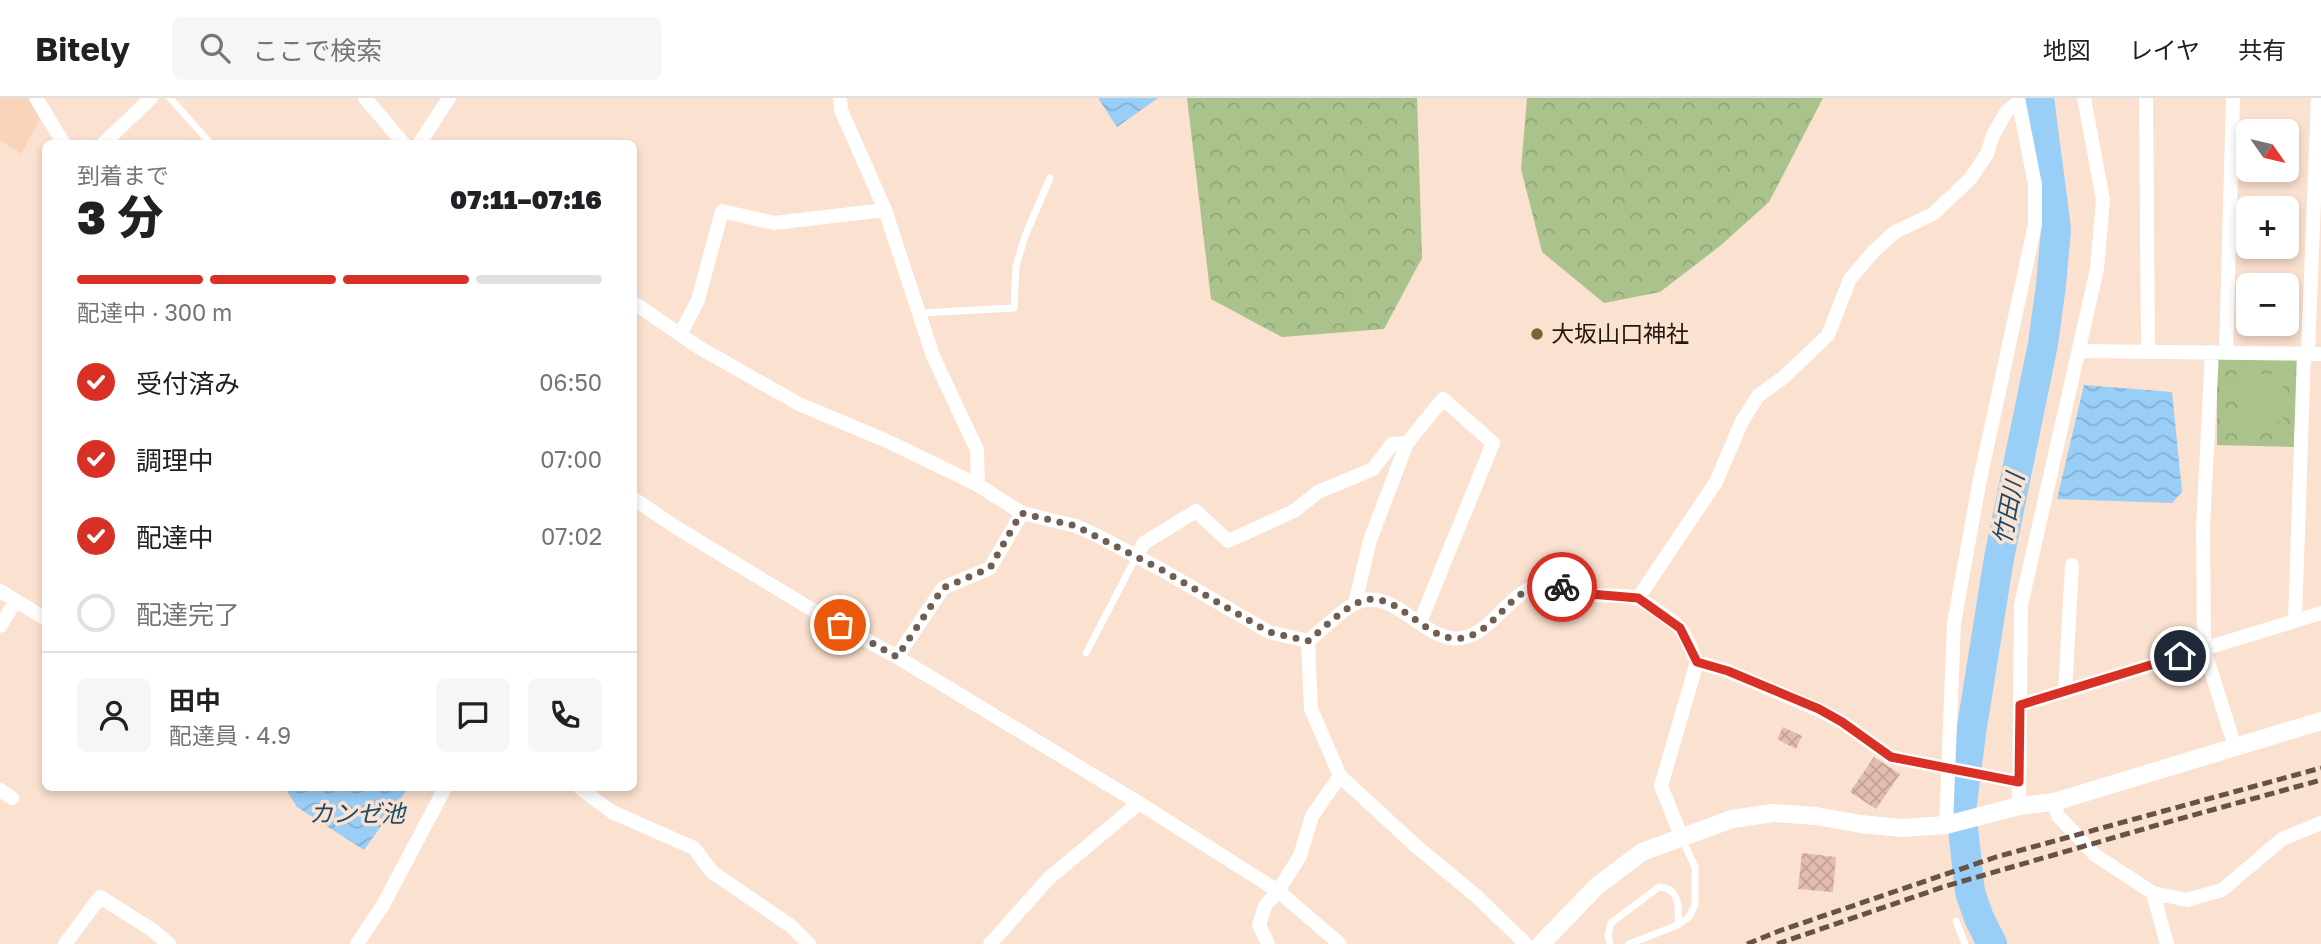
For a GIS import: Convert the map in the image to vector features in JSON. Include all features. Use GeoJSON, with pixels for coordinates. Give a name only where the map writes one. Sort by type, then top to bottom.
{"type":"FeatureCollection","features":[{"type":"Feature","properties":{"kind":"street"},"geometry":{"type":"LineString","coordinates":[[36,98],[62,140]]}},
{"type":"Feature","properties":{"kind":"street"},"geometry":{"type":"LineString","coordinates":[[107,140],[150,98]]}},
{"type":"Feature","properties":{"kind":"street"},"geometry":{"type":"LineString","coordinates":[[365,98],[401,140]]}},
{"type":"Feature","properties":{"kind":"street"},"geometry":{"type":"LineString","coordinates":[[422,140],[449,98]]}},
{"type":"Feature","properties":{"kind":"street"},"geometry":{"type":"LineString","coordinates":[[840,98],[841,110],[884,210],[933,356],[976,450],[978,485]]}},
{"type":"Feature","properties":{"kind":"street"},"geometry":{"type":"LineString","coordinates":[[2019,806],[2021,605],[2097,269],[2103,200],[2084,98]]}},
{"type":"Feature","properties":{"kind":"street"},"geometry":{"type":"LineString","coordinates":[[2146,98],[2148,350]]}},
{"type":"Feature","properties":{"kind":"street"},"geometry":{"type":"LineString","coordinates":[[2232,98],[2219,352],[2203,527],[2204,649],[2235,747]]}},
{"type":"Feature","properties":{"kind":"street"},"geometry":{"type":"LineString","coordinates":[[2295,621],[2311,354],[2318,98]]}},
{"type":"Feature","properties":{"kind":"street"},"geometry":{"type":"LineString","coordinates":[[1638,598],[1716,482],[1742,421],[1758,396],[1784,377],[1828,335],[1850,279],[1872,253],[1895,232],[1933,214],[1970,179],[1987,154],[1993,135],[2007,111],[2018,100]]}},
{"type":"Feature","properties":{"kind":"street"},"geometry":{"type":"LineString","coordinates":[[1946,825],[1954,623],[1982,471],[2035,224],[2035,185],[2018,100]]}},
{"type":"Feature","properties":{"kind":"street"},"geometry":{"type":"LineString","coordinates":[[680,335],[698,300],[722,211],[774,223],[884,210]]}},
{"type":"Feature","properties":{"kind":"street"},"geometry":{"type":"LineString","coordinates":[[637,305],[700,348],[799,404],[887,441],[978,485],[1021,513],[1076,526],[1269,632],[1308,641]]}},
{"type":"Feature","properties":{"kind":"street"},"geometry":{"type":"LineString","coordinates":[[2080,351],[2311,354]]}},
{"type":"Feature","properties":{"kind":"street"},"geometry":{"type":"LineString","coordinates":[[1355,603],[1370,540],[1407,443],[1443,399],[1493,443],[1420,622]]}},
{"type":"Feature","properties":{"kind":"street"},"geometry":{"type":"LineString","coordinates":[[1136,557],[1144,543],[1196,511],[1228,541],[1294,511],[1318,492],[1373,468],[1392,444],[1407,443]]}},
{"type":"Feature","properties":{"kind":"street"},"geometry":{"type":"LineString","coordinates":[[637,501],[821,615],[897,657],[1139,803],[1278,891],[1340,944]]}},
{"type":"Feature","properties":{"kind":"street"},"geometry":{"type":"LineString","coordinates":[[897,657],[943,588],[990,568],[1021,513]]}},
{"type":"Feature","properties":{"kind":"street"},"geometry":{"type":"LineString","coordinates":[[2065,692],[2072,565]]}},
{"type":"Feature","properties":{"kind":"street"},"geometry":{"type":"LineString","coordinates":[[1308,641],[1355,603],[1373,599],[1401,609],[1436,633],[1462,638],[1480,631],[1510,602],[1528,589],[1542,584],[1590,594],[1638,598],[1680,628],[1697,662],[1661,786],[1681,836]]}},
{"type":"Feature","properties":{"kind":"street"},"geometry":{"type":"LineString","coordinates":[[0,591],[42,617]]}},
{"type":"Feature","properties":{"kind":"street"},"geometry":{"type":"LineString","coordinates":[[0,626],[16,601]]}},
{"type":"Feature","properties":{"kind":"street"},"geometry":{"type":"LineString","coordinates":[[2020,705],[2321,613]]}},
{"type":"Feature","properties":{"kind":"street"},"geometry":{"type":"LineString","coordinates":[[1308,641],[1311,709],[1340,776],[1417,847],[1474,894],[1526,944]]}},
{"type":"Feature","properties":{"kind":"street"},"geometry":{"type":"LineString","coordinates":[[1697,662],[1728,671],[1819,709],[1891,757],[2019,782]]}},
{"type":"Feature","properties":{"kind":"street"},"geometry":{"type":"LineString","coordinates":[[1544,943],[1597,886],[1642,852],[1732,819],[1773,813],[1901,828],[1946,825],[2019,806],[2054,802],[2321,721]]}},
{"type":"Feature","properties":{"kind":"street"},"geometry":{"type":"LineString","coordinates":[[1268,944],[1259,925],[1265,906],[1300,856],[1312,817],[1340,776]]}},
{"type":"Feature","properties":{"kind":"street"},"geometry":{"type":"LineString","coordinates":[[357,944],[383,905],[443,791]]}},
{"type":"Feature","properties":{"kind":"street"},"geometry":{"type":"LineString","coordinates":[[584,791],[612,812],[695,848],[712,873],[791,926],[809,944]]}},
{"type":"Feature","properties":{"kind":"street"},"geometry":{"type":"LineString","coordinates":[[2054,802],[2058,816],[2095,855],[2153,893],[2187,900],[2222,890],[2282,839],[2321,823]]}},
{"type":"Feature","properties":{"kind":"street"},"geometry":{"type":"LineString","coordinates":[[990,944],[1049,878],[1139,803]]}},
{"type":"Feature","properties":{"kind":"street"},"geometry":{"type":"LineString","coordinates":[[2153,893],[2167,944]]}},
{"type":"Feature","properties":{"kind":"street"},"geometry":{"type":"LineString","coordinates":[[65,944],[100,897],[151,929],[169,944]]}},
{"type":"Feature","properties":{"kind":"lane"},"geometry":{"type":"LineString","coordinates":[[170,98],[207,140]]}},
{"type":"Feature","properties":{"kind":"lane"},"geometry":{"type":"LineString","coordinates":[[920,313],[1014,308],[1016,266],[1025,236],[1050,178]]}},
{"type":"Feature","properties":{"kind":"lane"},"geometry":{"type":"LineString","coordinates":[[1086,653],[1136,557]]}},
{"type":"Feature","properties":{"kind":"lane"},"geometry":{"type":"LineString","coordinates":[[1629,944],[1678,925],[1689,917],[1695,905],[1695,867],[1681,836]]}},
{"type":"Feature","properties":{"kind":"lane"},"geometry":{"type":"LineString","coordinates":[[1611,944],[1608,935],[1611,923],[1659,887],[1672,891],[1679,906],[1678,925]]}},
{"type":"Feature","properties":{"kind":"lane"},"geometry":{"type":"LineString","coordinates":[[1956,920],[1965,944]]}},
{"type":"Feature","properties":{"kind":"shaded area"},"geometry":{"type":"Polygon","coordinates":[[[0,98],[28,98],[40,119],[21,154],[0,140],[0,98]]]}},
{"type":"Feature","properties":{"kind":"green space"},"geometry":{"type":"Polygon","coordinates":[[[1187,98],[1417,98],[1422,258],[1384,329],[1282,337],[1211,299],[1187,98]]]}},
{"type":"Feature","properties":{"kind":"green space"},"geometry":{"type":"Polygon","coordinates":[[[1527,98],[1823,98],[1769,202],[1720,246],[1660,292],[1604,303],[1542,252],[1521,169],[1527,98]]]}},
{"type":"Feature","properties":{"kind":"green space"},"geometry":{"type":"Polygon","coordinates":[[[2217,357],[2299,358],[2294,447],[2217,445],[2217,357]]]}},
{"type":"Feature","properties":{"kind":"green space"},"geometry":{"type":"Polygon","coordinates":[[[2236,374],[2284,374],[2283,422],[2240,426],[2236,374]]]}},
{"type":"Feature","properties":{"kind":"water"},"geometry":{"type":"Polygon","coordinates":[[[1098,98],[1158,98],[1117,127],[1098,98]]]}},
{"type":"Feature","properties":{"kind":"water"},"geometry":{"type":"Polygon","coordinates":[[[2084,385],[2172,392],[2182,492],[2172,503],[2057,499],[2084,385]]]}},
{"type":"Feature","properties":{"kind":"water","name":"カンゼ池"},"geometry":{"type":"Polygon","coordinates":[[[287,791],[406,791],[364,850],[297,807],[287,791]]]}},
{"type":"Feature","properties":{"kind":"building"},"geometry":{"type":"Polygon","coordinates":[[[1783,727],[1802,736],[1796,749],[1777,739],[1783,727]]]}},
{"type":"Feature","properties":{"kind":"building"},"geometry":{"type":"Polygon","coordinates":[[[1874,757],[1900,774],[1876,809],[1850,792],[1874,757]]]}},
{"type":"Feature","properties":{"kind":"building"},"geometry":{"type":"Polygon","coordinates":[[[1802,853],[1836,857],[1833,892],[1798,889],[1802,853]]]}},
{"type":"Feature","properties":{"kind":"waterway","name":"竹田川"},"geometry":{"type":"LineString","coordinates":[[1992,944],[1970,892],[1961,811],[1999,558],[2043,344],[2051,285],[2056,229],[2039,98]]}},
{"type":"Feature","properties":{"kind":"railway"},"geometry":{"type":"LineString","coordinates":[[1747,944],[1996,857],[2321,768]]}},
{"type":"Feature","properties":{"kind":"railway"},"geometry":{"type":"LineString","coordinates":[[1777,944],[1946,886],[2321,780]]}},
{"type":"Feature","properties":{"kind":"way so far"},"geometry":{"type":"LineString","coordinates":[[840,625],[897,657],[943,588],[990,568],[1021,513],[1076,526],[1162,570],[1269,632],[1308,641],[1355,603],[1373,599],[1401,609],[1436,633],[1462,638],[1480,631],[1528,589],[1542,584],[1562,587]]}},
{"type":"Feature","properties":{"kind":"place","name":"大坂山口神社"},"geometry":{"type":"Point","coordinates":[1537,334]}},
{"type":"Feature","properties":{"kind":"route"},"geometry":{"type":"LineString","coordinates":[[1562,587],[1590,594],[1638,598],[1680,628],[1697,662],[1728,671],[1819,709],[1891,757],[2019,782],[2020,705],[2180,656]]}}]}
